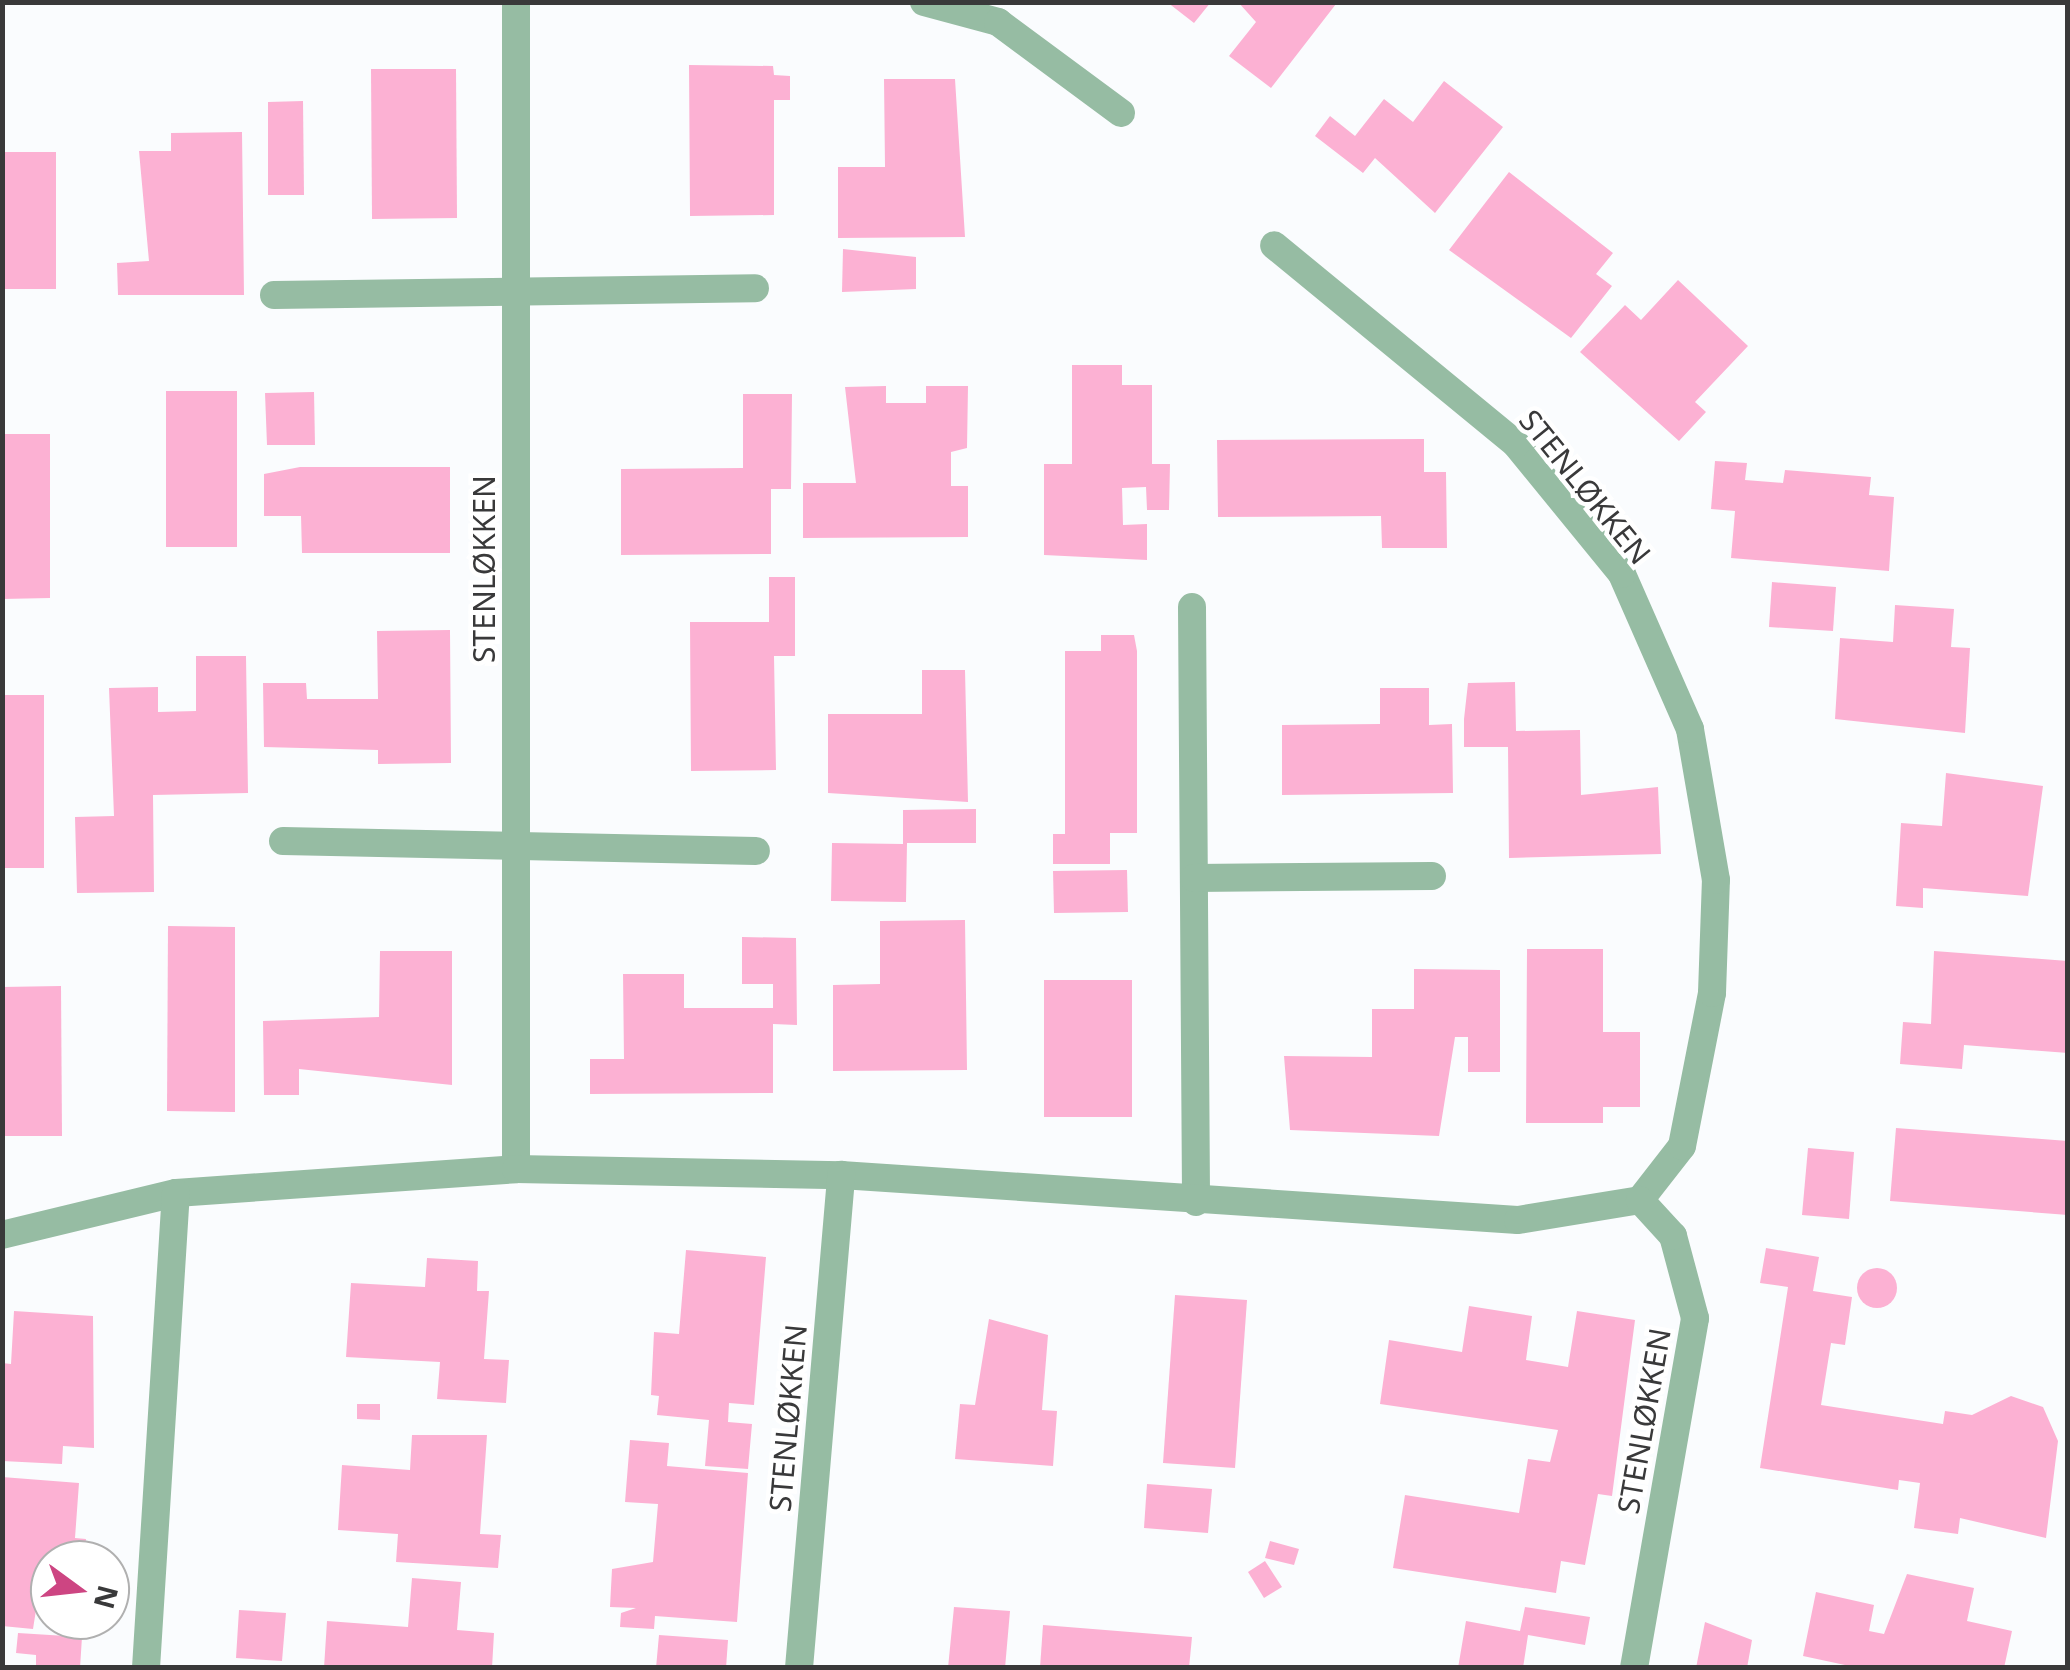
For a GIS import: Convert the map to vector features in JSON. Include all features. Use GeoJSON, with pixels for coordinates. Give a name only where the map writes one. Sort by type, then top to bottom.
{"type":"FeatureCollection","features":[{"type":"Feature","properties":{"kind":"street","name":"STENLØKKEN"},"geometry":{"type":"LineString","coordinates":[[516,2],[516,1169]]}},
{"type":"Feature","properties":{"kind":"street"},"geometry":{"type":"LineString","coordinates":[[924,2],[998,22],[1121,113]]}},
{"type":"Feature","properties":{"kind":"street","name":"STENLØKKEN"},"geometry":{"type":"LineString","coordinates":[[1274,245],[1516,444],[1622,574],[1690,729],[1716,880],[1712,993],[1682,1146],[1640,1200],[1672,1236],[1695,1318],[1634,1668]]}},
{"type":"Feature","properties":{"kind":"street"},"geometry":{"type":"LineString","coordinates":[[274,295],[755,288]]}},
{"type":"Feature","properties":{"kind":"street"},"geometry":{"type":"LineString","coordinates":[[1192,606],[1196,1202]]}},
{"type":"Feature","properties":{"kind":"street"},"geometry":{"type":"LineString","coordinates":[[282,841],[756,850]]}},
{"type":"Feature","properties":{"kind":"street"},"geometry":{"type":"LineString","coordinates":[[1194,878],[1432,876]]}},
{"type":"Feature","properties":{"kind":"street"},"geometry":{"type":"LineString","coordinates":[[2,1235],[176,1193],[516,1169],[841,1175],[1196,1202],[1518,1220],[1640,1200]]}},
{"type":"Feature","properties":{"kind":"street","name":"STENLØKKEN"},"geometry":{"type":"LineString","coordinates":[[799,1668],[841,1175]]}},
{"type":"Feature","properties":{"kind":"street"},"geometry":{"type":"LineString","coordinates":[[146,1668],[176,1193]]}},
{"type":"Feature","properties":{"kind":"building"},"geometry":{"type":"Polygon","coordinates":[[[1167,2],[1211,2],[1194,23],[1167,2]]]}},
{"type":"Feature","properties":{"kind":"building"},"geometry":{"type":"Polygon","coordinates":[[[1238,2],[1336,4],[1271,88],[1229,56],[1256,22],[1238,2]]]}},
{"type":"Feature","properties":{"kind":"building"},"geometry":{"type":"Polygon","coordinates":[[[689,65],[773,66],[774,75],[790,76],[790,100],[774,100],[774,215],[690,216],[689,65]]]}},
{"type":"Feature","properties":{"kind":"building"},"geometry":{"type":"Polygon","coordinates":[[[371,69],[456,69],[457,218],[372,219],[371,69]]]}},
{"type":"Feature","properties":{"kind":"building"},"geometry":{"type":"Polygon","coordinates":[[[884,79],[955,79],[965,237],[838,238],[838,167],[885,167],[884,79]]]}},
{"type":"Feature","properties":{"kind":"building"},"geometry":{"type":"Polygon","coordinates":[[[1444,81],[1503,127],[1435,213],[1375,158],[1363,173],[1315,136],[1330,116],[1355,136],[1384,99],[1413,122],[1444,81]]]}},
{"type":"Feature","properties":{"kind":"building"},"geometry":{"type":"Polygon","coordinates":[[[303,101],[304,195],[268,195],[268,102],[303,101]]]}},
{"type":"Feature","properties":{"kind":"building"},"geometry":{"type":"Polygon","coordinates":[[[242,132],[244,295],[118,295],[117,263],[149,261],[139,151],[171,151],[171,133],[242,132]]]}},
{"type":"Feature","properties":{"kind":"building"},"geometry":{"type":"Polygon","coordinates":[[[2,152],[56,152],[56,289],[2,289],[2,152]]]}},
{"type":"Feature","properties":{"kind":"building"},"geometry":{"type":"Polygon","coordinates":[[[1509,172],[1613,253],[1596,274],[1612,286],[1571,338],[1449,250],[1509,172]]]}},
{"type":"Feature","properties":{"kind":"building"},"geometry":{"type":"Polygon","coordinates":[[[843,249],[916,257],[916,289],[842,292],[843,249]]]}},
{"type":"Feature","properties":{"kind":"building"},"geometry":{"type":"Polygon","coordinates":[[[1678,280],[1748,346],[1695,402],[1706,412],[1679,441],[1580,352],[1625,305],[1641,320],[1678,280]]]}},
{"type":"Feature","properties":{"kind":"building"},"geometry":{"type":"Polygon","coordinates":[[[1072,365],[1122,365],[1122,385],[1152,385],[1152,464],[1170,464],[1169,510],[1147,510],[1146,487],[1122,488],[1123,525],[1147,524],[1147,560],[1044,555],[1044,464],[1072,464],[1072,365]]]}},
{"type":"Feature","properties":{"kind":"building"},"geometry":{"type":"Polygon","coordinates":[[[886,386],[886,403],[926,403],[926,386],[968,386],[967,448],[951,452],[951,486],[968,486],[968,537],[803,538],[803,483],[856,483],[845,387],[886,386]]]}},
{"type":"Feature","properties":{"kind":"building"},"geometry":{"type":"Polygon","coordinates":[[[166,391],[237,391],[237,547],[166,547],[166,391]]]}},
{"type":"Feature","properties":{"kind":"building"},"geometry":{"type":"Polygon","coordinates":[[[314,392],[315,445],[267,445],[265,393],[314,392]]]}},
{"type":"Feature","properties":{"kind":"building"},"geometry":{"type":"Polygon","coordinates":[[[743,394],[792,394],[791,489],[771,489],[771,554],[621,555],[621,469],[743,468],[743,394]]]}},
{"type":"Feature","properties":{"kind":"building"},"geometry":{"type":"Polygon","coordinates":[[[2,434],[50,434],[50,598],[2,599],[2,434]]]}},
{"type":"Feature","properties":{"kind":"building"},"geometry":{"type":"Polygon","coordinates":[[[1424,439],[1424,472],[1446,472],[1447,548],[1382,548],[1381,516],[1218,517],[1217,440],[1424,439]]]}},
{"type":"Feature","properties":{"kind":"building"},"geometry":{"type":"Polygon","coordinates":[[[1715,461],[1747,463],[1745,480],[1783,483],[1785,470],[1871,477],[1869,495],[1894,497],[1889,571],[1731,558],[1735,511],[1711,509],[1715,461]]]}},
{"type":"Feature","properties":{"kind":"building"},"geometry":{"type":"Polygon","coordinates":[[[300,467],[450,467],[450,553],[302,553],[301,516],[264,516],[264,474],[300,467]]]}},
{"type":"Feature","properties":{"kind":"building"},"geometry":{"type":"Polygon","coordinates":[[[769,577],[795,577],[795,656],[774,656],[776,770],[691,771],[690,622],[769,622],[769,577]]]}},
{"type":"Feature","properties":{"kind":"building"},"geometry":{"type":"Polygon","coordinates":[[[1772,582],[1836,587],[1833,631],[1769,627],[1772,582]]]}},
{"type":"Feature","properties":{"kind":"building"},"geometry":{"type":"Polygon","coordinates":[[[1895,605],[1954,609],[1951,647],[1970,648],[1965,733],[1835,719],[1840,638],[1893,642],[1895,605]]]}},
{"type":"Feature","properties":{"kind":"building"},"geometry":{"type":"Polygon","coordinates":[[[450,630],[451,763],[378,764],[378,750],[264,747],[263,683],[306,683],[307,699],[378,699],[377,631],[450,630]]]}},
{"type":"Feature","properties":{"kind":"building"},"geometry":{"type":"Polygon","coordinates":[[[1101,635],[1134,635],[1137,651],[1137,833],[1110,833],[1110,864],[1053,864],[1053,834],[1065,834],[1065,651],[1101,651],[1101,635]]]}},
{"type":"Feature","properties":{"kind":"building"},"geometry":{"type":"Polygon","coordinates":[[[196,656],[246,656],[248,793],[153,795],[154,892],[77,893],[75,817],[114,816],[109,688],[158,687],[158,712],[196,711],[196,656]]]}},
{"type":"Feature","properties":{"kind":"building"},"geometry":{"type":"Polygon","coordinates":[[[922,670],[965,670],[968,802],[828,793],[828,714],[922,714],[922,670]]]}},
{"type":"Feature","properties":{"kind":"building"},"geometry":{"type":"Polygon","coordinates":[[[1515,682],[1516,731],[1580,730],[1581,795],[1658,787],[1661,854],[1509,858],[1508,747],[1464,747],[1464,719],[1468,683],[1515,682]]]}},
{"type":"Feature","properties":{"kind":"building"},"geometry":{"type":"Polygon","coordinates":[[[1380,688],[1429,688],[1429,725],[1452,724],[1453,793],[1282,795],[1282,725],[1380,724],[1380,688]]]}},
{"type":"Feature","properties":{"kind":"building"},"geometry":{"type":"Polygon","coordinates":[[[2,695],[44,695],[44,868],[2,868],[2,695]]]}},
{"type":"Feature","properties":{"kind":"building"},"geometry":{"type":"Polygon","coordinates":[[[1946,773],[2043,786],[2028,896],[1923,888],[1923,908],[1896,906],[1901,823],[1942,826],[1946,773]]]}},
{"type":"Feature","properties":{"kind":"building"},"geometry":{"type":"Polygon","coordinates":[[[976,809],[976,843],[907,843],[906,902],[831,901],[832,843],[903,844],[903,810],[976,809]]]}},
{"type":"Feature","properties":{"kind":"building"},"geometry":{"type":"Polygon","coordinates":[[[1127,870],[1128,912],[1054,913],[1053,871],[1127,870]]]}},
{"type":"Feature","properties":{"kind":"building"},"geometry":{"type":"Polygon","coordinates":[[[965,920],[967,1070],[833,1071],[833,985],[880,984],[880,921],[965,920]]]}},
{"type":"Feature","properties":{"kind":"building"},"geometry":{"type":"Polygon","coordinates":[[[168,926],[235,927],[235,1112],[167,1111],[168,926]]]}},
{"type":"Feature","properties":{"kind":"building"},"geometry":{"type":"Polygon","coordinates":[[[742,937],[796,938],[797,1025],[773,1024],[773,1093],[590,1094],[590,1059],[624,1059],[623,974],[684,974],[684,1008],[773,1008],[773,984],[742,984],[742,937]]]}},
{"type":"Feature","properties":{"kind":"building"},"geometry":{"type":"Polygon","coordinates":[[[1527,949],[1603,949],[1603,1032],[1640,1032],[1640,1107],[1603,1107],[1603,1123],[1526,1123],[1527,949]]]}},
{"type":"Feature","properties":{"kind":"building"},"geometry":{"type":"Polygon","coordinates":[[[380,951],[452,951],[452,1085],[299,1069],[299,1095],[264,1095],[263,1021],[379,1017],[380,951]]]}},
{"type":"Feature","properties":{"kind":"building"},"geometry":{"type":"Polygon","coordinates":[[[1934,951],[2068,961],[2068,1053],[1964,1045],[1962,1069],[1900,1064],[1903,1022],[1931,1024],[1934,951]]]}},
{"type":"Feature","properties":{"kind":"building"},"geometry":{"type":"Polygon","coordinates":[[[1414,969],[1500,970],[1500,1072],[1468,1072],[1468,1037],[1455,1037],[1439,1136],[1290,1130],[1284,1056],[1372,1057],[1372,1009],[1414,1009],[1414,969]]]}},
{"type":"Feature","properties":{"kind":"building"},"geometry":{"type":"Polygon","coordinates":[[[1044,980],[1132,980],[1132,1117],[1044,1117],[1044,980]]]}},
{"type":"Feature","properties":{"kind":"building"},"geometry":{"type":"Polygon","coordinates":[[[61,986],[62,1136],[2,1136],[2,987],[61,986]]]}},
{"type":"Feature","properties":{"kind":"building"},"geometry":{"type":"Polygon","coordinates":[[[1896,1128],[2068,1141],[2068,1215],[1890,1201],[1896,1128]]]}},
{"type":"Feature","properties":{"kind":"building"},"geometry":{"type":"Polygon","coordinates":[[[1808,1148],[1854,1152],[1849,1219],[1802,1215],[1808,1148]]]}},
{"type":"Feature","properties":{"kind":"building"},"geometry":{"type":"Polygon","coordinates":[[[1766,1248],[1819,1257],[1813,1291],[1852,1297],[1845,1345],[1831,1343],[1821,1405],[1943,1424],[1945,1411],[1972,1415],[2011,1396],[2043,1407],[2058,1441],[2046,1538],[1960,1518],[1958,1534],[1914,1528],[1920,1483],[1899,1480],[1898,1490],[1760,1468],[1788,1287],[1760,1283],[1766,1248]]]}},
{"type":"Feature","properties":{"kind":"building"},"geometry":{"type":"Polygon","coordinates":[[[686,1250],[766,1257],[754,1405],[729,1403],[728,1422],[752,1424],[748,1469],[705,1466],[709,1420],[657,1415],[659,1396],[651,1395],[654,1332],[679,1334],[686,1250]]]}},
{"type":"Feature","properties":{"kind":"building"},"geometry":{"type":"Polygon","coordinates":[[[427,1258],[478,1261],[477,1291],[489,1291],[484,1359],[509,1360],[506,1403],[437,1399],[440,1362],[346,1357],[351,1283],[425,1287],[427,1258]]]}},
{"type":"Feature","properties":{"kind":"building"},"geometry":{"type":"Polygon","coordinates":[[[1877,1268],[1891,1274],[1897,1288],[1891,1302],[1877,1308],[1863,1302],[1857,1288],[1863,1274],[1877,1268]]]}},
{"type":"Feature","properties":{"kind":"building"},"geometry":{"type":"Polygon","coordinates":[[[1175,1295],[1247,1300],[1235,1468],[1163,1463],[1175,1295]]]}},
{"type":"Feature","properties":{"kind":"building"},"geometry":{"type":"Polygon","coordinates":[[[1469,1306],[1532,1316],[1526,1360],[1568,1367],[1577,1311],[1635,1320],[1612,1496],[1598,1494],[1585,1565],[1561,1561],[1556,1593],[1393,1568],[1405,1495],[1519,1513],[1528,1459],[1550,1462],[1558,1430],[1380,1404],[1389,1340],[1462,1352],[1469,1306]]]}},
{"type":"Feature","properties":{"kind":"building"},"geometry":{"type":"Polygon","coordinates":[[[14,1311],[93,1316],[94,1448],[63,1446],[62,1464],[2,1461],[2,1363],[11,1364],[14,1311]]]}},
{"type":"Feature","properties":{"kind":"building"},"geometry":{"type":"Polygon","coordinates":[[[989,1319],[1048,1335],[1042,1410],[1057,1411],[1053,1466],[955,1459],[960,1404],[975,1405],[989,1319]]]}},
{"type":"Feature","properties":{"kind":"building"},"geometry":{"type":"Polygon","coordinates":[[[357,1404],[380,1404],[380,1420],[357,1419],[357,1404]]]}},
{"type":"Feature","properties":{"kind":"building"},"geometry":{"type":"Polygon","coordinates":[[[412,1435],[487,1435],[480,1534],[501,1535],[498,1568],[396,1562],[398,1534],[338,1530],[342,1465],[410,1470],[412,1435]]]}},
{"type":"Feature","properties":{"kind":"building"},"geometry":{"type":"Polygon","coordinates":[[[630,1440],[669,1443],[667,1466],[748,1473],[737,1622],[655,1616],[654,1629],[620,1627],[621,1613],[636,1608],[610,1607],[612,1569],[653,1562],[658,1504],[625,1502],[630,1440]]]}},
{"type":"Feature","properties":{"kind":"building"},"geometry":{"type":"Polygon","coordinates":[[[2,1477],[79,1483],[75,1538],[86,1540],[30,1540],[30,1629],[2,1626],[2,1477]]]}},
{"type":"Feature","properties":{"kind":"building"},"geometry":{"type":"Polygon","coordinates":[[[1147,1484],[1212,1489],[1208,1533],[1144,1528],[1147,1484]]]}},
{"type":"Feature","properties":{"kind":"building"},"geometry":{"type":"Polygon","coordinates":[[[1270,1541],[1299,1549],[1294,1565],[1265,1558],[1270,1541]]]}},
{"type":"Feature","properties":{"kind":"building"},"geometry":{"type":"Polygon","coordinates":[[[1265,1561],[1282,1587],[1264,1598],[1248,1572],[1265,1561]]]}},
{"type":"Feature","properties":{"kind":"building"},"geometry":{"type":"Polygon","coordinates":[[[1907,1574],[1974,1588],[1967,1621],[2012,1631],[2004,1668],[1859,1668],[1803,1656],[1816,1592],[1874,1605],[1869,1631],[1884,1634],[1907,1574]]]}},
{"type":"Feature","properties":{"kind":"building"},"geometry":{"type":"Polygon","coordinates":[[[412,1578],[461,1582],[457,1630],[494,1633],[492,1668],[324,1668],[327,1621],[408,1627],[412,1578]]]}},
{"type":"Feature","properties":{"kind":"building"},"geometry":{"type":"Polygon","coordinates":[[[954,1607],[1010,1611],[1005,1668],[948,1668],[954,1607]]]}},
{"type":"Feature","properties":{"kind":"building"},"geometry":{"type":"Polygon","coordinates":[[[1525,1607],[1590,1617],[1585,1645],[1528,1635],[1523,1668],[1458,1668],[1466,1621],[1520,1631],[1525,1607]]]}},
{"type":"Feature","properties":{"kind":"building"},"geometry":{"type":"Polygon","coordinates":[[[239,1610],[286,1613],[282,1661],[236,1658],[239,1610]]]}},
{"type":"Feature","properties":{"kind":"building"},"geometry":{"type":"Polygon","coordinates":[[[1705,1622],[1752,1640],[1747,1668],[1696,1668],[1705,1622]]]}},
{"type":"Feature","properties":{"kind":"building"},"geometry":{"type":"Polygon","coordinates":[[[1043,1625],[1192,1637],[1189,1668],[1040,1668],[1043,1625]]]}},
{"type":"Feature","properties":{"kind":"building"},"geometry":{"type":"Polygon","coordinates":[[[18,1633],[30,1634],[30,1640],[82,1640],[80,1668],[36,1668],[36,1655],[16,1653],[18,1633]]]}},
{"type":"Feature","properties":{"kind":"building"},"geometry":{"type":"Polygon","coordinates":[[[659,1635],[728,1640],[726,1668],[656,1668],[659,1635]]]}}]}
